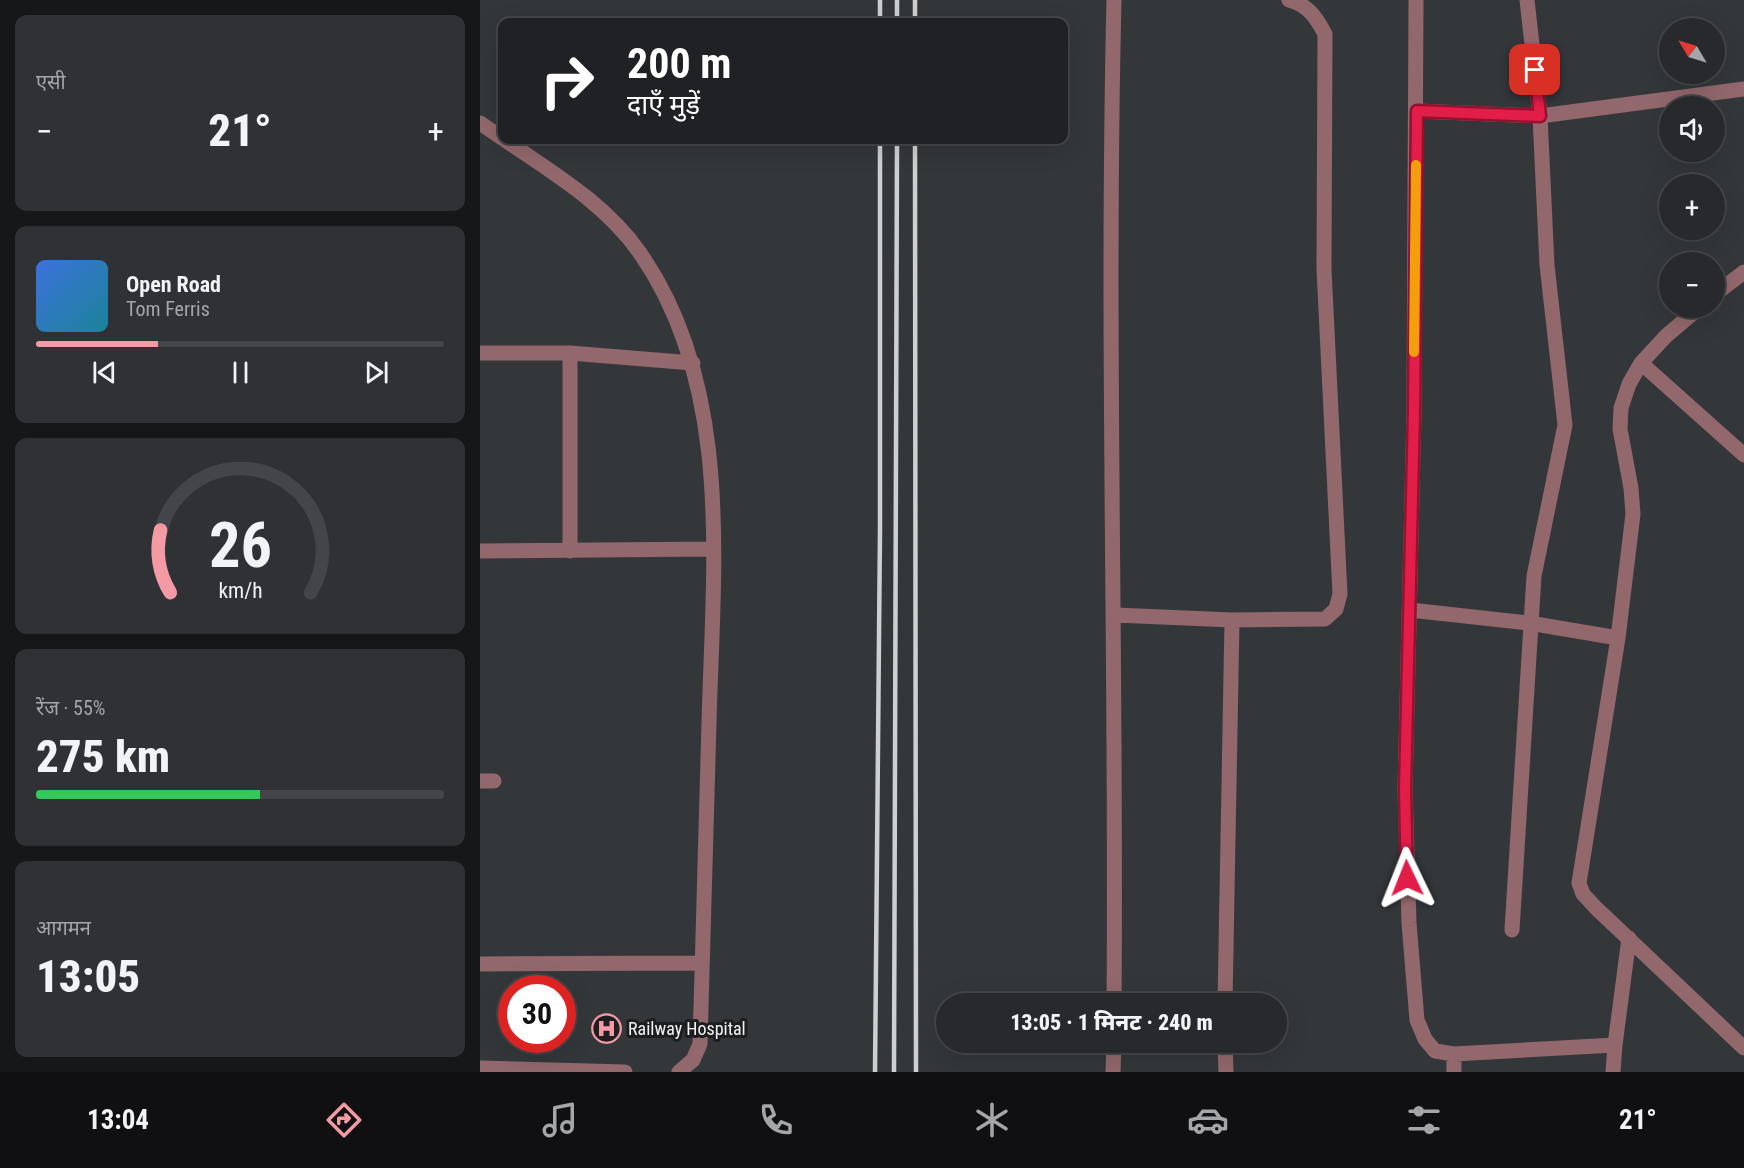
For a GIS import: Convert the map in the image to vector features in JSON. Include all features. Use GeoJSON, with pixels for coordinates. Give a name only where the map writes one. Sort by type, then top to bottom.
{"type":"FeatureCollection","features":[{"type":"Feature","properties":{"kind":"street"},"geometry":{"type":"LineString","coordinates":[[1114,0],[1110,205],[1115,615],[1114,993]]}},
{"type":"Feature","properties":{"kind":"street"},"geometry":{"type":"LineString","coordinates":[[1115,615],[1232,620],[1325,618],[1336,609],[1340,594],[1324,269],[1325,34],[1316,16],[1300,3],[1289,0]]}},
{"type":"Feature","properties":{"kind":"street"},"geometry":{"type":"LineString","coordinates":[[1416,0],[1417,111],[1410,610],[1405,789],[1409,923],[1417,1020],[1425,1039],[1435,1052],[1454,1054],[1615,1045]]}},
{"type":"Feature","properties":{"kind":"street"},"geometry":{"type":"LineString","coordinates":[[1512,930],[1529,623],[1534,576],[1565,425],[1547,265],[1540,116],[1527,0]]}},
{"type":"Feature","properties":{"kind":"street"},"geometry":{"type":"LineString","coordinates":[[1417,111],[1540,116],[1744,89]]}},
{"type":"Feature","properties":{"kind":"street"},"geometry":{"type":"LineString","coordinates":[[480,123],[498,135]]}},
{"type":"Feature","properties":{"kind":"street"},"geometry":{"type":"LineString","coordinates":[[511,144],[571,185],[607,214],[640,253],[668,303],[693,363],[705,417],[713,549],[700,1044],[693,1060],[679,1072]]}},
{"type":"Feature","properties":{"kind":"street"},"geometry":{"type":"LineString","coordinates":[[1725,288],[1742,278]]}},
{"type":"Feature","properties":{"kind":"street"},"geometry":{"type":"LineString","coordinates":[[1687,318],[1666,336],[1641,363],[1629,384],[1621,408],[1620,429],[1631,488],[1633,514],[1618,638],[1580,883],[1583,894],[1743,1046]]}},
{"type":"Feature","properties":{"kind":"street"},"geometry":{"type":"LineString","coordinates":[[480,353],[570,353],[693,363]]}},
{"type":"Feature","properties":{"kind":"street"},"geometry":{"type":"LineString","coordinates":[[570,353],[570,552]]}},
{"type":"Feature","properties":{"kind":"street"},"geometry":{"type":"LineString","coordinates":[[1641,363],[1744,455]]}},
{"type":"Feature","properties":{"kind":"street"},"geometry":{"type":"LineString","coordinates":[[480,551],[713,549]]}},
{"type":"Feature","properties":{"kind":"street"},"geometry":{"type":"LineString","coordinates":[[1410,610],[1529,623],[1618,638]]}},
{"type":"Feature","properties":{"kind":"street"},"geometry":{"type":"LineString","coordinates":[[1225,993],[1232,620]]}},
{"type":"Feature","properties":{"kind":"street"},"geometry":{"type":"LineString","coordinates":[[1613,1072],[1629,938]]}},
{"type":"Feature","properties":{"kind":"street"},"geometry":{"type":"LineString","coordinates":[[480,964],[702,963]]}},
{"type":"Feature","properties":{"kind":"street"},"geometry":{"type":"LineString","coordinates":[[1113,1053],[1113,1072]]}},
{"type":"Feature","properties":{"kind":"street"},"geometry":{"type":"LineString","coordinates":[[1226,1053],[1226,1072]]}},
{"type":"Feature","properties":{"kind":"street"},"geometry":{"type":"LineString","coordinates":[[1454,1054],[1454,1072]]}},
{"type":"Feature","properties":{"kind":"street"},"geometry":{"type":"LineString","coordinates":[[480,1068],[625,1072]]}},
{"type":"Feature","properties":{"kind":"railway"},"geometry":{"type":"LineString","coordinates":[[880,0],[880,18]]}},
{"type":"Feature","properties":{"kind":"railway"},"geometry":{"type":"LineString","coordinates":[[897,0],[897,18]]}},
{"type":"Feature","properties":{"kind":"railway"},"geometry":{"type":"LineString","coordinates":[[915,0],[915,18]]}},
{"type":"Feature","properties":{"kind":"railway"},"geometry":{"type":"LineString","coordinates":[[875,1072],[880,529],[880,144]]}},
{"type":"Feature","properties":{"kind":"railway"},"geometry":{"type":"LineString","coordinates":[[894,1072],[897,144]]}},
{"type":"Feature","properties":{"kind":"railway"},"geometry":{"type":"LineString","coordinates":[[915,144],[916,1072]]}},
{"type":"Feature","properties":{"kind":"slow traffic"},"geometry":{"type":"LineString","coordinates":[[1414,352],[1416,165]]}},
{"type":"Feature","properties":{"kind":"place","name":"Railway Hospital"},"geometry":{"type":"Point","coordinates":[607,1028]}},
{"type":"Feature","properties":{"kind":"route"},"geometry":{"type":"LineString","coordinates":[[1407,878],[1405,789],[1414,412],[1417,111],[1540,116],[1535,70]]}}]}
